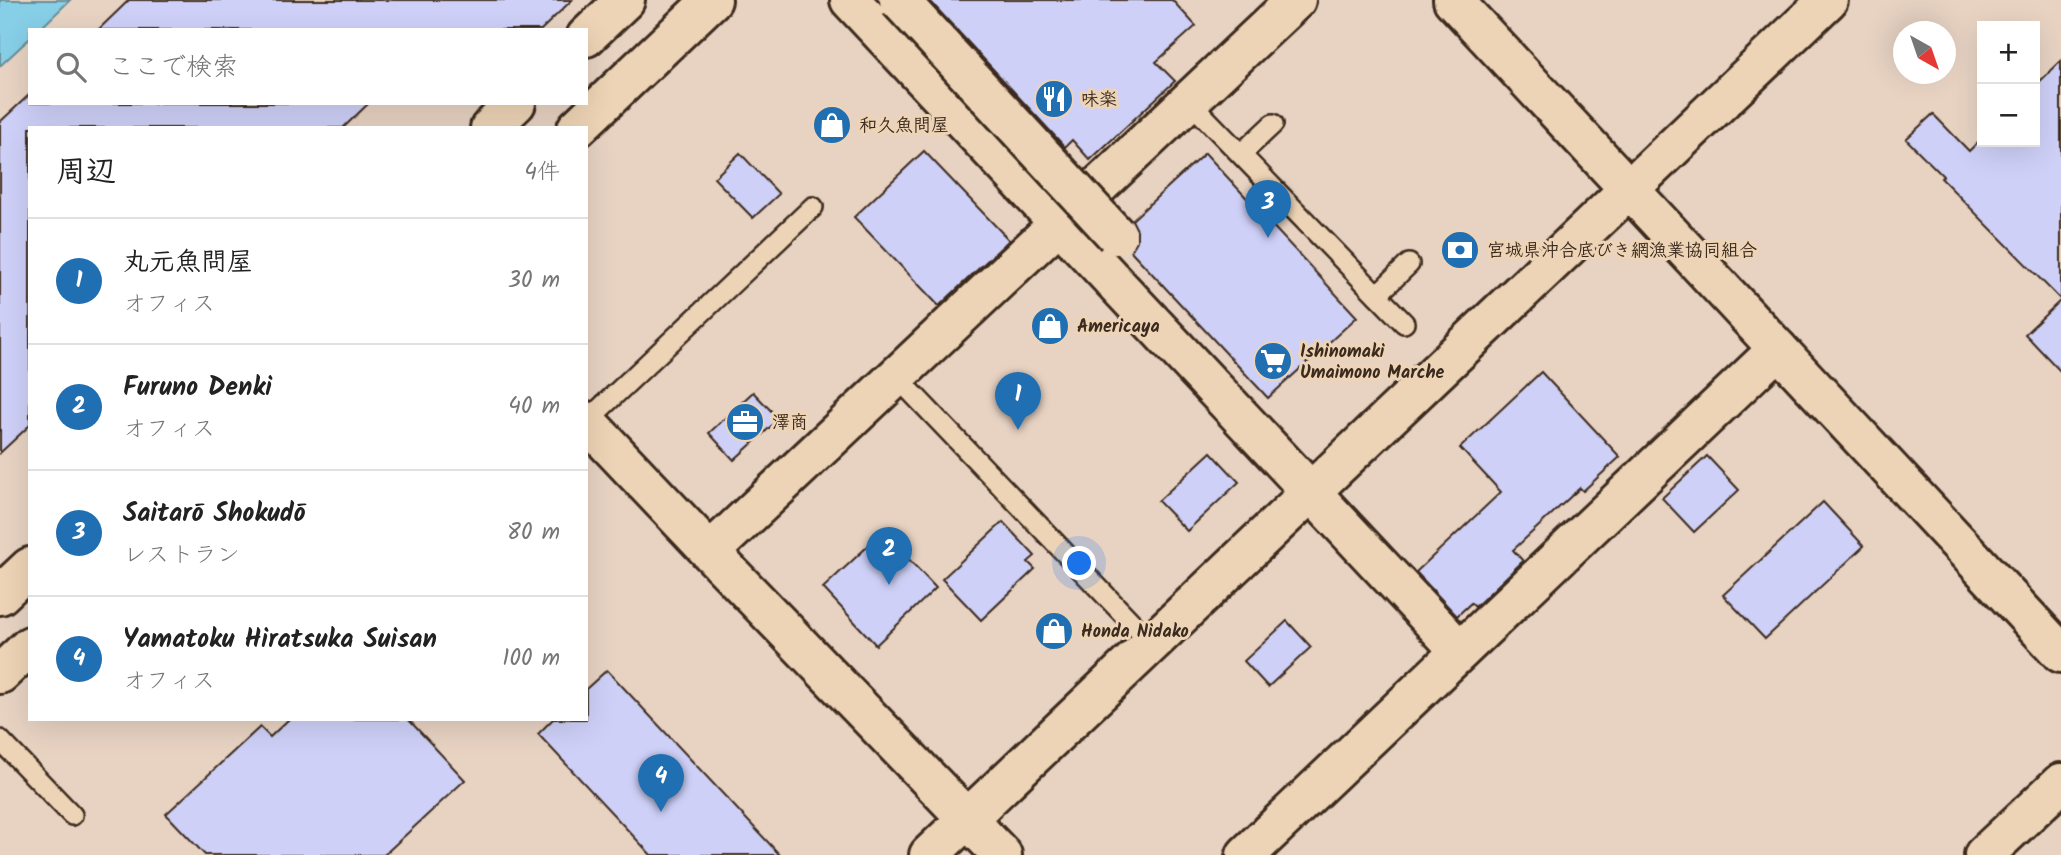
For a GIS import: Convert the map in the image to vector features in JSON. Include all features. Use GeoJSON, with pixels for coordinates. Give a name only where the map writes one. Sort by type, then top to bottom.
{"type":"FeatureCollection","features":[{"type":"Feature","properties":{"kind":"street"},"geometry":{"type":"LineString","coordinates":[[588,35],[625,0]]}},
{"type":"Feature","properties":{"kind":"street"},"geometry":{"type":"LineString","coordinates":[[579,126],[712,0]]}},
{"type":"Feature","properties":{"kind":"street"},"geometry":{"type":"LineString","coordinates":[[850,0],[1460,652]]}},
{"type":"Feature","properties":{"kind":"street"},"geometry":{"type":"LineString","coordinates":[[871,0],[876,5],[881,0]]}},
{"type":"Feature","properties":{"kind":"street"},"geometry":{"type":"LineString","coordinates":[[899,0],[1116,235]]}},
{"type":"Feature","properties":{"kind":"street"},"geometry":{"type":"LineString","coordinates":[[710,552],[1296,0]]}},
{"type":"Feature","properties":{"kind":"street"},"geometry":{"type":"LineString","coordinates":[[1453,0],[2061,653]]}},
{"type":"Feature","properties":{"kind":"street"},"geometry":{"type":"LineString","coordinates":[[929,855],[1828,0]]}},
{"type":"Feature","properties":{"kind":"street"},"geometry":{"type":"LineString","coordinates":[[492,126],[514,105]]}},
{"type":"Feature","properties":{"kind":"street"},"geometry":{"type":"LineString","coordinates":[[1245,855],[1778,349]]}},
{"type":"Feature","properties":{"kind":"street"},"geometry":{"type":"LineString","coordinates":[[588,423],[1002,855]]}},
{"type":"Feature","properties":{"kind":"street"},"geometry":{"type":"LineString","coordinates":[[0,595],[28,568]]}},
{"type":"Feature","properties":{"kind":"street"},"geometry":{"type":"LineString","coordinates":[[0,674],[28,648]]}},
{"type":"Feature","properties":{"kind":"street"},"geometry":{"type":"LineString","coordinates":[[1984,855],[2061,783]]}},
{"type":"Feature","properties":{"kind":"lane"},"geometry":{"type":"LineString","coordinates":[[1189,101],[1404,323]]}},
{"type":"Feature","properties":{"kind":"lane"},"geometry":{"type":"LineString","coordinates":[[1241,154],[1273,124]]}},
{"type":"Feature","properties":{"kind":"lane"},"geometry":{"type":"LineString","coordinates":[[588,419],[813,208]]}},
{"type":"Feature","properties":{"kind":"lane"},"geometry":{"type":"LineString","coordinates":[[1377,295],[1409,264]]}},
{"type":"Feature","properties":{"kind":"lane"},"geometry":{"type":"LineString","coordinates":[[897,377],[1152,643]]}},
{"type":"Feature","properties":{"kind":"lane"},"geometry":{"type":"LineString","coordinates":[[0,740],[72,816]]}},
{"type":"Feature","properties":{"kind":"water"},"geometry":{"type":"Polygon","coordinates":[[[0,0],[70,0],[41,28],[28,28],[28,40],[0,66],[0,0]]]}},
{"type":"Feature","properties":{"kind":"building"},"geometry":{"type":"Polygon","coordinates":[[[129,0],[572,0],[543,28],[100,28],[129,0]]]}},
{"type":"Feature","properties":{"kind":"building"},"geometry":{"type":"Polygon","coordinates":[[[929,0],[1172,0],[1196,26],[1156,62],[1175,81],[1090,160],[1072,140],[1065,147],[929,0]]]}},
{"type":"Feature","properties":{"kind":"building"},"geometry":{"type":"Polygon","coordinates":[[[2061,61],[2061,300],[1906,139],[1933,114],[1969,151],[1977,143],[1977,147],[2040,147],[2040,81],[2061,61]]]}},
{"type":"Feature","properties":{"kind":"building"},"geometry":{"type":"Polygon","coordinates":[[[28,96],[28,105],[367,105],[345,126],[28,126],[28,427],[0,453],[0,122],[28,96]]]}},
{"type":"Feature","properties":{"kind":"building"},"geometry":{"type":"Polygon","coordinates":[[[924,151],[1009,240],[939,306],[854,217],[924,151]]]}},
{"type":"Feature","properties":{"kind":"building"},"geometry":{"type":"Polygon","coordinates":[[[740,153],[779,194],[753,218],[714,178],[740,153]]]}},
{"type":"Feature","properties":{"kind":"building"},"geometry":{"type":"Polygon","coordinates":[[[1205,153],[1357,317],[1268,398],[1131,251],[1137,241],[1137,230],[1132,220],[1205,153]]]}},
{"type":"Feature","properties":{"kind":"building"},"geometry":{"type":"Polygon","coordinates":[[[2061,300],[2061,372],[2025,334],[2061,300]]]}},
{"type":"Feature","properties":{"kind":"building"},"geometry":{"type":"Polygon","coordinates":[[[1541,372],[1620,457],[1583,491],[1580,488],[1513,550],[1523,561],[1475,607],[1471,603],[1457,616],[1416,572],[1501,492],[1460,448],[1541,372]]]}},
{"type":"Feature","properties":{"kind":"building"},"geometry":{"type":"Polygon","coordinates":[[[753,392],[779,419],[734,460],[709,433],[753,392]]]}},
{"type":"Feature","properties":{"kind":"building"},"geometry":{"type":"Polygon","coordinates":[[[1211,452],[1239,482],[1187,531],[1158,501],[1211,452]]]}},
{"type":"Feature","properties":{"kind":"building"},"geometry":{"type":"Polygon","coordinates":[[[1707,456],[1739,490],[1694,532],[1662,498],[1707,456]]]}},
{"type":"Feature","properties":{"kind":"building"},"geometry":{"type":"Polygon","coordinates":[[[1823,502],[1864,546],[1765,639],[1723,595],[1823,502]]]}},
{"type":"Feature","properties":{"kind":"building"},"geometry":{"type":"Polygon","coordinates":[[[1003,522],[1035,556],[1028,562],[1035,569],[981,620],[942,579],[1003,522]]]}},
{"type":"Feature","properties":{"kind":"building"},"geometry":{"type":"Polygon","coordinates":[[[883,532],[936,588],[876,645],[823,588],[883,532]]]}},
{"type":"Feature","properties":{"kind":"building"},"geometry":{"type":"Polygon","coordinates":[[[1287,621],[1311,647],[1268,687],[1244,661],[1287,621]]]}},
{"type":"Feature","properties":{"kind":"building"},"geometry":{"type":"Polygon","coordinates":[[[607,670],[780,855],[651,855],[538,734],[551,721],[588,721],[588,687],[607,670]]]}},
{"type":"Feature","properties":{"kind":"building"},"geometry":{"type":"Polygon","coordinates":[[[287,721],[410,721],[465,780],[384,855],[205,855],[166,814],[260,727],[270,737],[287,721]]]}},
{"type":"Feature","properties":{"kind":"place","name":"味楽"},"geometry":{"type":"Point","coordinates":[1054,99]}},
{"type":"Feature","properties":{"kind":"place","name":"和久魚問屋"},"geometry":{"type":"Point","coordinates":[832,125]}},
{"type":"Feature","properties":{"kind":"place","name":"Saitarō Shokudō"},"geometry":{"type":"Point","coordinates":[1268,238]}},
{"type":"Feature","properties":{"kind":"place","name":"宮城県沖合底びき網漁業協同組合"},"geometry":{"type":"Point","coordinates":[1460,250]}},
{"type":"Feature","properties":{"kind":"place","name":"Americaya"},"geometry":{"type":"Point","coordinates":[1050,326]}},
{"type":"Feature","properties":{"kind":"place","name":"Ishinomaki Umaimono Marche"},"geometry":{"type":"Point","coordinates":[1273,361]}},
{"type":"Feature","properties":{"kind":"place","name":"澤商"},"geometry":{"type":"Point","coordinates":[745,422]}},
{"type":"Feature","properties":{"kind":"place","name":"丸元魚問屋"},"geometry":{"type":"Point","coordinates":[1018,430]}},
{"type":"Feature","properties":{"kind":"place","name":"Furuno Denki"},"geometry":{"type":"Point","coordinates":[889,585]}},
{"type":"Feature","properties":{"kind":"place","name":"Honda Nidako"},"geometry":{"type":"Point","coordinates":[1054,631]}},
{"type":"Feature","properties":{"kind":"place","name":"Yamatoku Hiratsuka Suisan"},"geometry":{"type":"Point","coordinates":[661,812]}}]}
